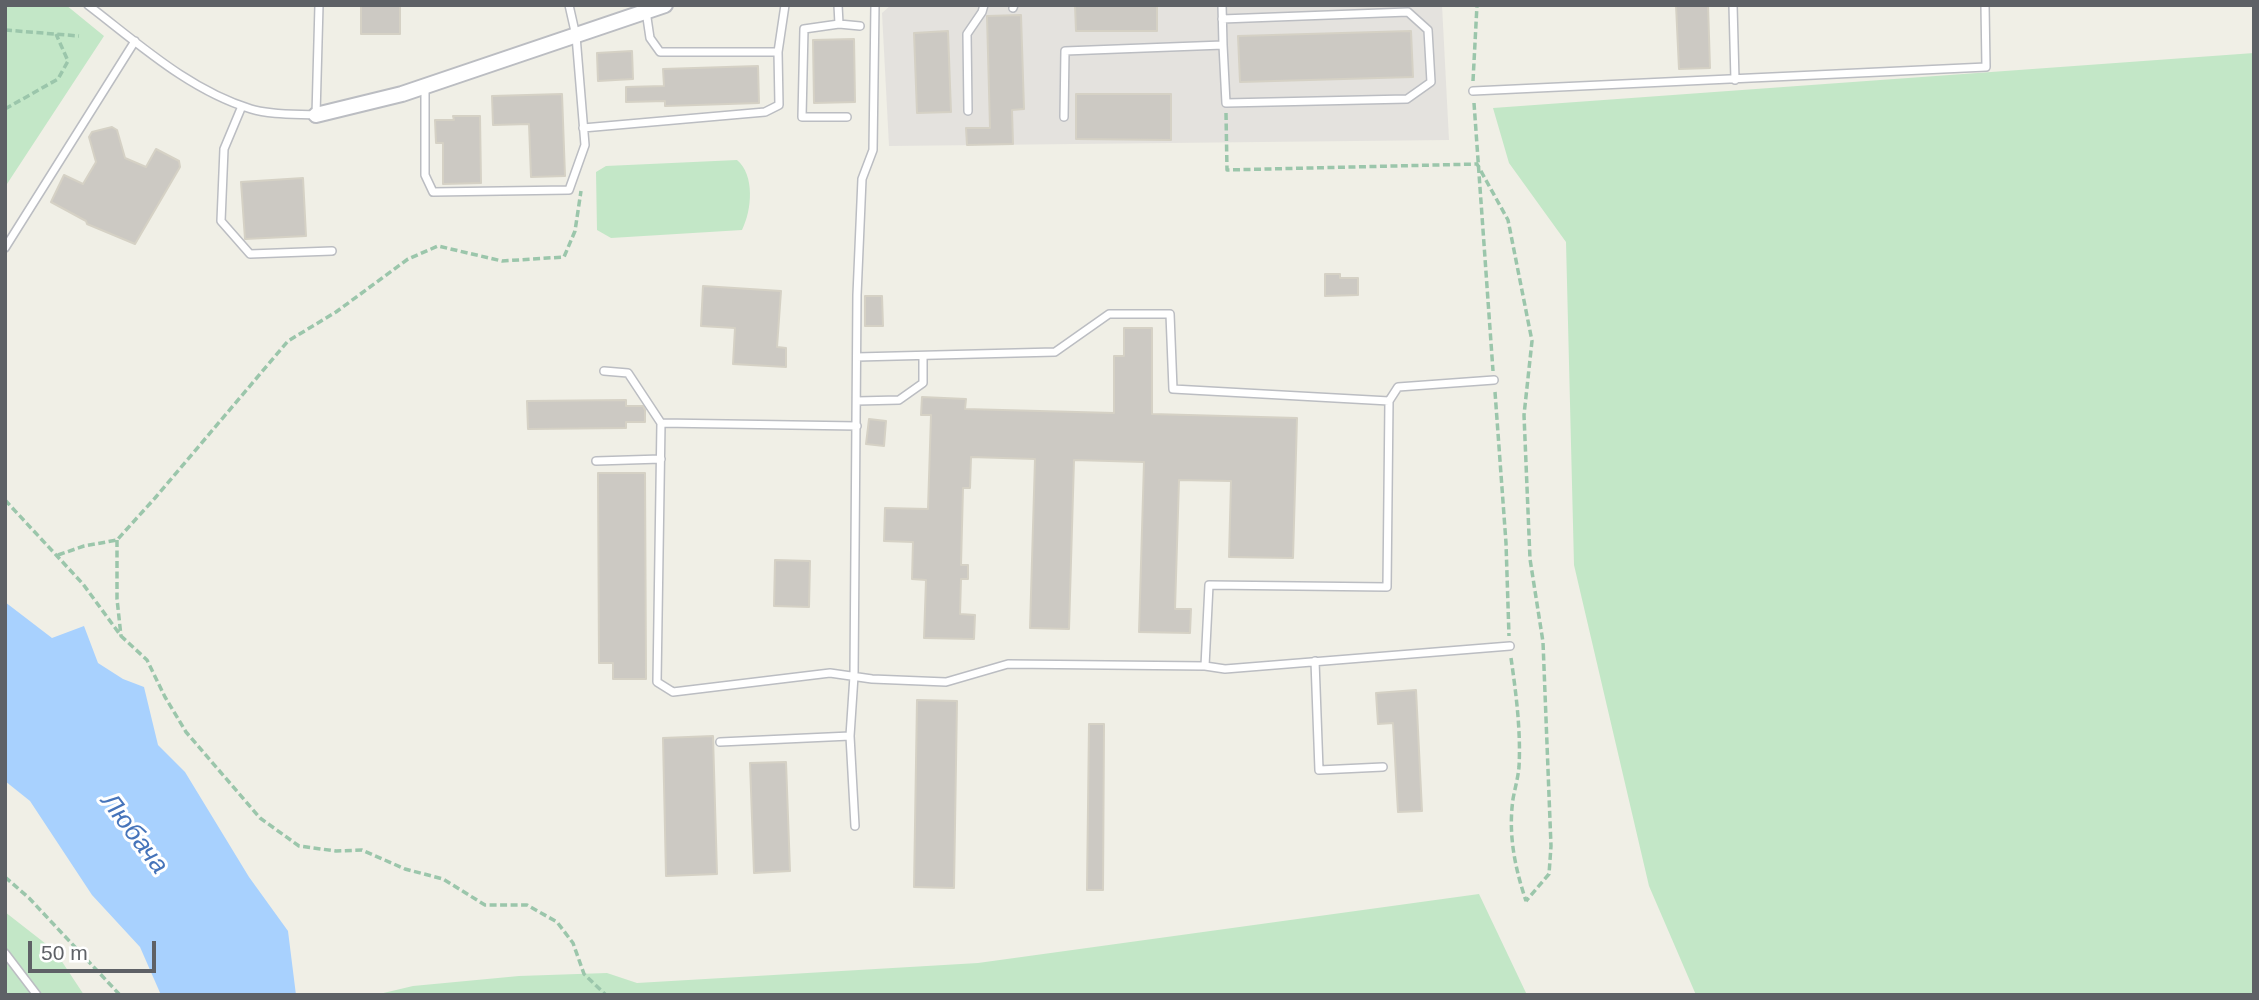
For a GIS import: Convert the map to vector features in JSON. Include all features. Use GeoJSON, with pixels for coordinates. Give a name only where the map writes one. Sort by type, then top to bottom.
{"type":"FeatureCollection","features":[{"type":"Feature","properties":{"kind":"street"},"geometry":{"type":"LineString","coordinates":[[316,115],[425,86],[664,5]]}},
{"type":"Feature","properties":{"kind":"lane"},"geometry":{"type":"LineString","coordinates":[[88,5],[188,80],[254,110],[316,115],[319,5]]}},
{"type":"Feature","properties":{"kind":"lane"},"geometry":{"type":"LineString","coordinates":[[425,86],[425,175],[433,192],[569,190],[585,145],[576,36],[569,5]]}},
{"type":"Feature","properties":{"kind":"lane"},"geometry":{"type":"LineString","coordinates":[[583,128],[765,112],[779,105],[778,52],[785,5]]}},
{"type":"Feature","properties":{"kind":"lane"},"geometry":{"type":"LineString","coordinates":[[838,5],[839,24]]}},
{"type":"Feature","properties":{"kind":"lane"},"geometry":{"type":"LineString","coordinates":[[855,826],[850,736],[854,676],[857,295],[862,179],[873,150],[875,5]]}},
{"type":"Feature","properties":{"kind":"lane"},"geometry":{"type":"LineString","coordinates":[[968,111],[967,34],[984,5]]}},
{"type":"Feature","properties":{"kind":"lane"},"geometry":{"type":"LineString","coordinates":[[1222,5],[1222,19],[1223,45],[1226,103],[1407,99],[1431,82],[1428,30],[1408,12],[1222,19]]}},
{"type":"Feature","properties":{"kind":"lane"},"geometry":{"type":"LineString","coordinates":[[1733,5],[1735,80]]}},
{"type":"Feature","properties":{"kind":"lane"},"geometry":{"type":"LineString","coordinates":[[1473,91],[1986,67],[1985,5]]}},
{"type":"Feature","properties":{"kind":"lane"},"geometry":{"type":"LineString","coordinates":[[646,11],[650,38],[660,52],[778,52]]}},
{"type":"Feature","properties":{"kind":"lane"},"geometry":{"type":"LineString","coordinates":[[846,117],[802,117],[804,29],[839,24],[860,26]]}},
{"type":"Feature","properties":{"kind":"lane"},"geometry":{"type":"LineString","coordinates":[[5,248],[135,41]]}},
{"type":"Feature","properties":{"kind":"lane"},"geometry":{"type":"LineString","coordinates":[[1064,117],[1065,51],[1223,45]]}},
{"type":"Feature","properties":{"kind":"lane"},"geometry":{"type":"LineString","coordinates":[[242,106],[224,149],[222,221],[250,254],[332,251]]}},
{"type":"Feature","properties":{"kind":"lane"},"geometry":{"type":"LineString","coordinates":[[857,358],[1055,352],[1108,314],[1170,314],[1173,389],[1389,401]]}},
{"type":"Feature","properties":{"kind":"lane"},"geometry":{"type":"LineString","coordinates":[[857,401],[899,400],[923,383],[923,356]]}},
{"type":"Feature","properties":{"kind":"lane"},"geometry":{"type":"LineString","coordinates":[[604,371],[628,373],[661,423],[657,682],[673,692],[830,673],[872,679],[946,682],[1007,664],[1205,666],[1225,669],[1510,646]]}},
{"type":"Feature","properties":{"kind":"lane"},"geometry":{"type":"LineString","coordinates":[[1205,666],[1209,584],[1387,587],[1389,401],[1398,387],[1494,380]]}},
{"type":"Feature","properties":{"kind":"lane"},"geometry":{"type":"LineString","coordinates":[[661,423],[857,426]]}},
{"type":"Feature","properties":{"kind":"lane"},"geometry":{"type":"LineString","coordinates":[[596,461],[662,459]]}},
{"type":"Feature","properties":{"kind":"lane"},"geometry":{"type":"LineString","coordinates":[[1315,661],[1319,770],[1383,767]]}},
{"type":"Feature","properties":{"kind":"lane"},"geometry":{"type":"LineString","coordinates":[[720,742],[850,736]]}},
{"type":"Feature","properties":{"kind":"lane"},"geometry":{"type":"LineString","coordinates":[[5,953],[37,995]]}},
{"type":"Feature","properties":{"kind":"path"},"geometry":{"type":"LineString","coordinates":[[1477,5],[1473,91],[1477,164],[1506,542],[1519,768],[1513,802],[1511,841],[1526,901],[1549,874],[1552,846],[1543,642],[1530,559],[1524,428],[1532,341],[1508,220],[1477,164]]}},
{"type":"Feature","properties":{"kind":"path"},"geometry":{"type":"LineString","coordinates":[[5,30],[79,36]]}},
{"type":"Feature","properties":{"kind":"path"},"geometry":{"type":"LineString","coordinates":[[5,109],[58,79],[68,61],[56,34]]}},
{"type":"Feature","properties":{"kind":"path"},"geometry":{"type":"LineString","coordinates":[[1226,103],[1227,170],[1477,164]]}},
{"type":"Feature","properties":{"kind":"path"},"geometry":{"type":"LineString","coordinates":[[58,555],[84,546],[117,540],[288,341],[336,312],[408,259],[438,246],[502,261],[564,257],[575,231],[582,185]]}},
{"type":"Feature","properties":{"kind":"path"},"geometry":{"type":"LineString","coordinates":[[5,500],[83,584],[121,636],[147,660],[186,732],[260,818],[299,846],[336,851],[362,850],[405,869],[443,879],[485,905],[527,905],[557,922],[572,943],[584,974],[606,995]]}},
{"type":"Feature","properties":{"kind":"path"},"geometry":{"type":"LineString","coordinates":[[117,540],[117,599],[121,636]]}},
{"type":"Feature","properties":{"kind":"path"},"geometry":{"type":"LineString","coordinates":[[5,877],[29,898],[120,995]]}},
{"type":"Feature","properties":{"kind":"shaded area"},"geometry":{"type":"Polygon","coordinates":[[[891,5],[1442,5],[1449,140],[889,146],[882,13],[891,5]]]}},
{"type":"Feature","properties":{"kind":"green space"},"geometry":{"type":"Polygon","coordinates":[[[5,5],[66,5],[104,36],[5,187],[5,5]]]}},
{"type":"Feature","properties":{"kind":"green space"},"geometry":{"type":"Polygon","coordinates":[[[2254,53],[2254,995],[1696,995],[1649,886],[1574,565],[1566,242],[1509,163],[1493,108],[2254,53]]]}},
{"type":"Feature","properties":{"kind":"green space"},"geometry":{"type":"Polygon","coordinates":[[[737,160],[747,174],[750,193],[748,213],[742,230],[611,238],[597,230],[596,172],[606,166],[737,160]]]}},
{"type":"Feature","properties":{"kind":"green space"},"geometry":{"type":"Polygon","coordinates":[[[1479,894],[1527,995],[375,995],[413,986],[519,976],[607,973],[637,983],[978,963],[1479,894]]]}},
{"type":"Feature","properties":{"kind":"green space"},"geometry":{"type":"Polygon","coordinates":[[[5,912],[55,951],[84,995],[5,995],[5,912]]]}},
{"type":"Feature","properties":{"kind":"water","name":"Любача"},"geometry":{"type":"Polygon","coordinates":[[[5,602],[52,638],[84,626],[98,663],[123,679],[144,687],[158,745],[185,772],[249,877],[288,931],[296,995],[161,995],[140,947],[92,895],[30,801],[5,781],[5,602]]]}},
{"type":"Feature","properties":{"kind":"building"},"geometry":{"type":"Polygon","coordinates":[[[361,5],[400,5],[400,34],[361,34],[361,5]]]}},
{"type":"Feature","properties":{"kind":"building"},"geometry":{"type":"Polygon","coordinates":[[[1075,5],[1157,5],[1157,31],[1076,31],[1075,5]]]}},
{"type":"Feature","properties":{"kind":"building"},"geometry":{"type":"Polygon","coordinates":[[[1676,5],[1708,5],[1710,68],[1679,69],[1676,5]]]}},
{"type":"Feature","properties":{"kind":"building"},"geometry":{"type":"Polygon","coordinates":[[[1021,15],[1024,109],[1012,110],[1013,144],[967,145],[966,128],[990,128],[987,16],[1021,15]]]}},
{"type":"Feature","properties":{"kind":"building"},"geometry":{"type":"Polygon","coordinates":[[[948,31],[951,112],[917,113],[914,33],[948,31]]]}},
{"type":"Feature","properties":{"kind":"building"},"geometry":{"type":"Polygon","coordinates":[[[1411,31],[1413,77],[1240,82],[1238,36],[1411,31]]]}},
{"type":"Feature","properties":{"kind":"building"},"geometry":{"type":"Polygon","coordinates":[[[854,39],[855,102],[814,103],[813,40],[854,39]]]}},
{"type":"Feature","properties":{"kind":"building"},"geometry":{"type":"Polygon","coordinates":[[[632,51],[633,79],[598,81],[597,53],[632,51]]]}},
{"type":"Feature","properties":{"kind":"building"},"geometry":{"type":"Polygon","coordinates":[[[758,66],[759,103],[665,106],[665,101],[626,102],[626,87],[664,86],[663,69],[758,66]]]}},
{"type":"Feature","properties":{"kind":"building"},"geometry":{"type":"Polygon","coordinates":[[[562,94],[565,176],[531,177],[529,124],[493,125],[492,96],[562,94]]]}},
{"type":"Feature","properties":{"kind":"building"},"geometry":{"type":"Polygon","coordinates":[[[1076,94],[1171,94],[1171,140],[1076,139],[1076,94]]]}},
{"type":"Feature","properties":{"kind":"building"},"geometry":{"type":"Polygon","coordinates":[[[453,116],[480,116],[481,183],[443,184],[443,143],[436,143],[435,120],[454,120],[453,116]]]}},
{"type":"Feature","properties":{"kind":"building"},"geometry":{"type":"Polygon","coordinates":[[[112,127],[117,130],[125,158],[146,167],[156,149],[179,161],[180,167],[135,244],[87,224],[51,202],[64,175],[83,184],[96,162],[89,137],[92,132],[112,127]]]}},
{"type":"Feature","properties":{"kind":"building"},"geometry":{"type":"Polygon","coordinates":[[[303,178],[306,236],[245,239],[241,182],[303,178]]]}},
{"type":"Feature","properties":{"kind":"building"},"geometry":{"type":"Polygon","coordinates":[[[1325,274],[1340,274],[1340,278],[1358,278],[1358,295],[1325,296],[1325,274]]]}},
{"type":"Feature","properties":{"kind":"building"},"geometry":{"type":"Polygon","coordinates":[[[703,286],[781,291],[777,347],[786,348],[786,367],[733,364],[735,328],[701,326],[703,286]]]}},
{"type":"Feature","properties":{"kind":"building"},"geometry":{"type":"Polygon","coordinates":[[[865,296],[882,296],[883,326],[865,326],[865,296]]]}},
{"type":"Feature","properties":{"kind":"building"},"geometry":{"type":"Polygon","coordinates":[[[1124,328],[1152,328],[1152,414],[1297,418],[1293,558],[1229,557],[1231,481],[1179,480],[1175,609],[1191,609],[1190,633],[1139,632],[1144,462],[1074,460],[1069,629],[1030,628],[1035,459],[971,457],[970,488],[963,488],[961,565],[968,565],[968,579],[961,579],[960,614],[975,615],[974,639],[924,638],[926,580],[912,579],[913,542],[884,541],[885,508],[928,509],[931,415],[921,415],[922,397],[966,399],[965,409],[1114,413],[1114,356],[1124,356],[1124,328]]]}},
{"type":"Feature","properties":{"kind":"building"},"geometry":{"type":"Polygon","coordinates":[[[626,400],[626,406],[643,406],[645,422],[626,422],[626,428],[528,429],[527,401],[626,400]]]}},
{"type":"Feature","properties":{"kind":"building"},"geometry":{"type":"Polygon","coordinates":[[[869,419],[886,421],[884,446],[866,444],[869,419]]]}},
{"type":"Feature","properties":{"kind":"building"},"geometry":{"type":"Polygon","coordinates":[[[598,473],[645,473],[646,679],[613,679],[613,663],[599,663],[598,473]]]}},
{"type":"Feature","properties":{"kind":"building"},"geometry":{"type":"Polygon","coordinates":[[[775,560],[810,561],[809,607],[774,606],[775,560]]]}},
{"type":"Feature","properties":{"kind":"building"},"geometry":{"type":"Polygon","coordinates":[[[1416,690],[1422,811],[1398,812],[1393,723],[1378,724],[1376,693],[1416,690]]]}},
{"type":"Feature","properties":{"kind":"building"},"geometry":{"type":"Polygon","coordinates":[[[917,700],[957,701],[954,888],[914,887],[917,700]]]}},
{"type":"Feature","properties":{"kind":"building"},"geometry":{"type":"Polygon","coordinates":[[[1089,724],[1104,724],[1103,890],[1087,890],[1089,724]]]}},
{"type":"Feature","properties":{"kind":"building"},"geometry":{"type":"Polygon","coordinates":[[[713,736],[717,874],[666,876],[663,738],[713,736]]]}},
{"type":"Feature","properties":{"kind":"building"},"geometry":{"type":"Polygon","coordinates":[[[786,762],[790,871],[754,873],[750,763],[786,762]]]}}]}
